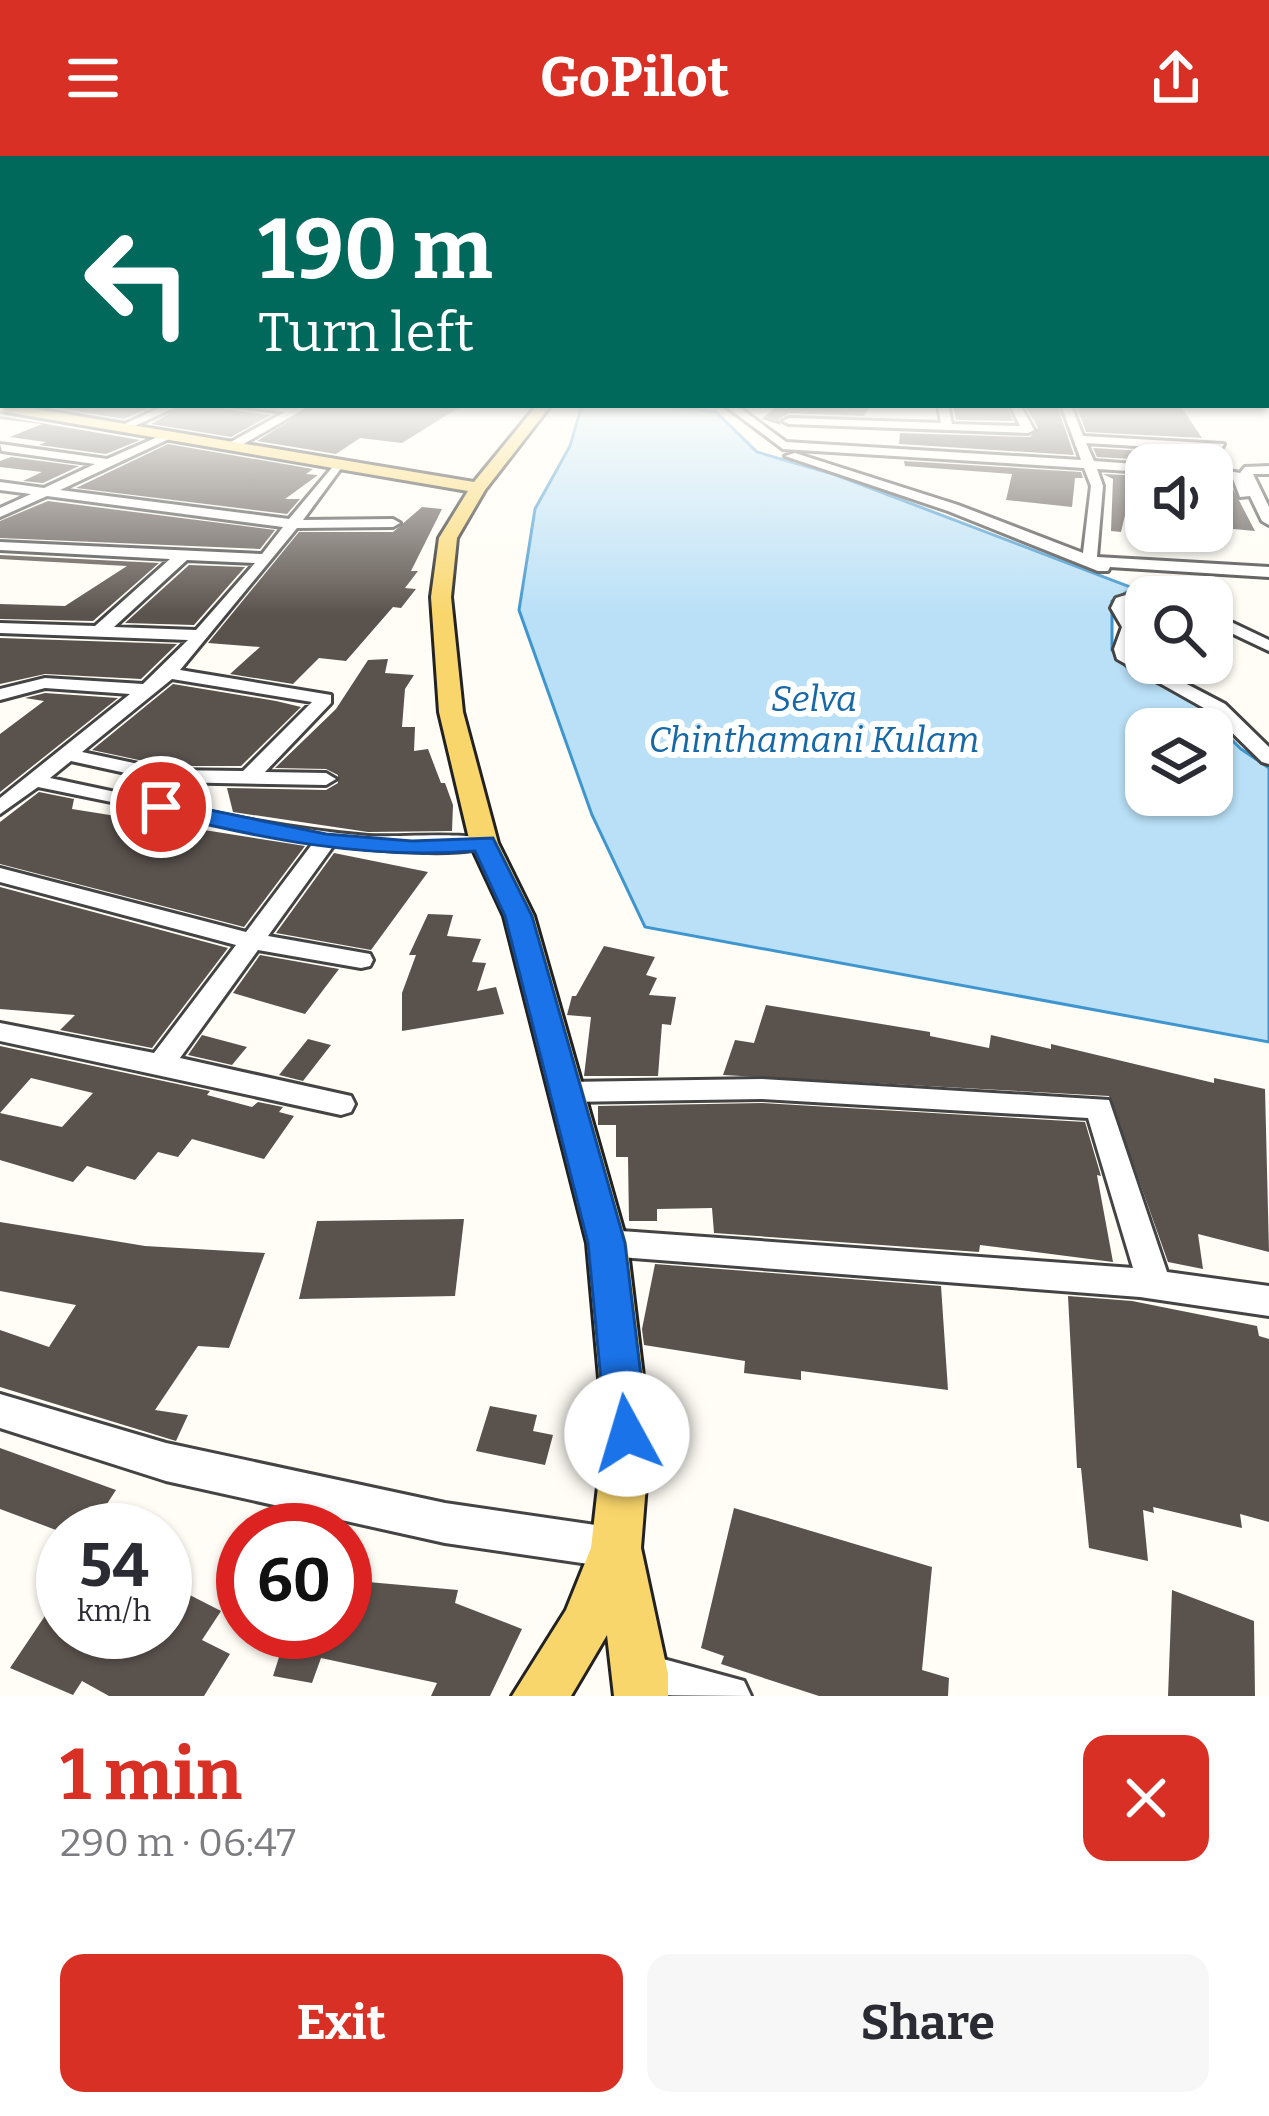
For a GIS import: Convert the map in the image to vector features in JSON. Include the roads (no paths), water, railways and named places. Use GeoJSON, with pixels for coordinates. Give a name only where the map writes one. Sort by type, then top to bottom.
{"type":"FeatureCollection","features":[{"type":"Feature","properties":{"kind":"main road"},"geometry":{"type":"LineString","coordinates":[[362,471],[478,488]]}},
{"type":"Feature","properties":{"kind":"main road"},"geometry":{"type":"LineString","coordinates":[[492,471],[448,538],[440,597],[451,712],[484,843],[519,916],[607,1243],[627,1434],[616,1548],[641,1685]]}},
{"type":"Feature","properties":{"kind":"main road"},"geometry":{"type":"LineString","coordinates":[[539,1696],[584,1628],[616,1548]]}},
{"type":"Feature","properties":{"kind":"street"},"geometry":{"type":"LineString","coordinates":[[0,513],[87,471]]}},
{"type":"Feature","properties":{"kind":"street"},"geometry":{"type":"LineString","coordinates":[[0,808],[168,673],[266,559],[333,471]]}},
{"type":"Feature","properties":{"kind":"street"},"geometry":{"type":"LineString","coordinates":[[837,471],[953,508],[1125,578]]}},
{"type":"Feature","properties":{"kind":"street"},"geometry":{"type":"LineString","coordinates":[[1089,561],[1097,486],[1092,471]]}},
{"type":"Feature","properties":{"kind":"street"},"geometry":{"type":"LineString","coordinates":[[1247,471],[1264,515]]}},
{"type":"Feature","properties":{"kind":"street"},"geometry":{"type":"LineString","coordinates":[[1233,475],[1264,515]]}},
{"type":"Feature","properties":{"kind":"street"},"geometry":{"type":"LineString","coordinates":[[0,487],[292,524],[393,524]]}},
{"type":"Feature","properties":{"kind":"street"},"geometry":{"type":"LineString","coordinates":[[0,546],[266,559]]}},
{"type":"Feature","properties":{"kind":"street"},"geometry":{"type":"LineString","coordinates":[[100,631],[183,555]]}},
{"type":"Feature","properties":{"kind":"street"},"geometry":{"type":"LineString","coordinates":[[1089,561],[1269,572]]}},
{"type":"Feature","properties":{"kind":"street"},"geometry":{"type":"LineString","coordinates":[[0,628],[199,634]]}},
{"type":"Feature","properties":{"kind":"street"},"geometry":{"type":"LineString","coordinates":[[1233,628],[1269,646]]}},
{"type":"Feature","properties":{"kind":"street"},"geometry":{"type":"LineString","coordinates":[[168,673],[325,699],[249,777]]}},
{"type":"Feature","properties":{"kind":"street"},"geometry":{"type":"LineString","coordinates":[[0,694],[45,682],[149,690]]}},
{"type":"Feature","properties":{"kind":"street"},"geometry":{"type":"LineString","coordinates":[[1173,684],[1218,708],[1269,758]]}},
{"type":"Feature","properties":{"kind":"street"},"geometry":{"type":"LineString","coordinates":[[70,755],[167,776],[326,779]]}},
{"type":"Feature","properties":{"kind":"street"},"geometry":{"type":"LineString","coordinates":[[38,781],[326,842],[412,849],[484,843]]}},
{"type":"Feature","properties":{"kind":"street"},"geometry":{"type":"LineString","coordinates":[[161,1064],[326,842]]}},
{"type":"Feature","properties":{"kind":"street"},"geometry":{"type":"LineString","coordinates":[[0,875],[251,941],[362,960]]}},
{"type":"Feature","properties":{"kind":"street"},"geometry":{"type":"LineString","coordinates":[[0,1032],[341,1104]]}},
{"type":"Feature","properties":{"kind":"street"},"geometry":{"type":"LineString","coordinates":[[566,1092],[762,1089],[1099,1108],[1155,1285]]}},
{"type":"Feature","properties":{"kind":"street"},"geometry":{"type":"LineString","coordinates":[[607,1243],[1155,1285],[1269,1301]]}},
{"type":"Feature","properties":{"kind":"street"},"geometry":{"type":"LineString","coordinates":[[0,1411],[166,1462],[445,1523],[616,1548]]}},
{"type":"Feature","properties":{"kind":"street"},"geometry":{"type":"LineString","coordinates":[[641,1685],[729,1696]]}},
{"type":"Feature","properties":{"kind":"water","name":"Selva Chinthamani Kulam"},"geometry":{"type":"Polygon","coordinates":[[[556,471],[822,471],[1125,585],[1125,593],[1112,601],[1112,650],[1125,665],[1125,684],[1158,684],[1200,708],[1125,708],[1125,816],[1233,816],[1233,741],[1269,768],[1269,1042],[645,927],[592,815],[519,610],[535,509],[556,471]]]}}]}
